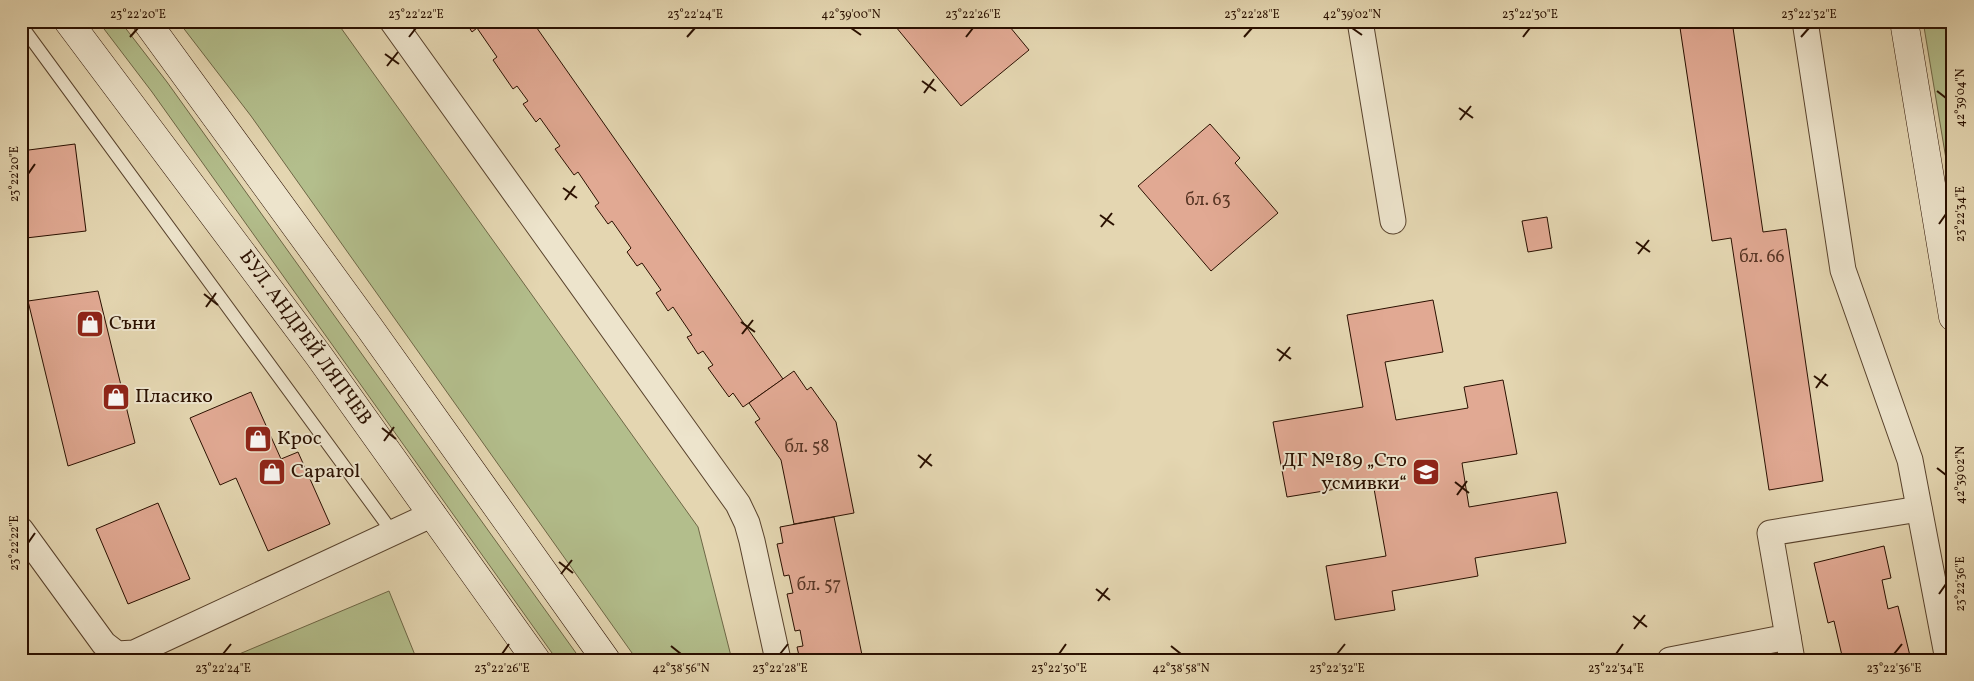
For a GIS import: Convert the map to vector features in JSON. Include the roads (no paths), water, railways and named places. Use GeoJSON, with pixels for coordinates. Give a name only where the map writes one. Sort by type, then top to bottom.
{"type":"FeatureCollection","features":[{"type":"Feature","properties":{"kind":"main road","name":"БУЛ. АНДРЕЙ ЛЯПЧЕВ"},"geometry":{"type":"LineString","coordinates":[[68,21],[307,340],[536,660]]}},
{"type":"Feature","properties":{"kind":"main road"},"geometry":{"type":"LineString","coordinates":[[146,21],[375,336],[606,660]]}},
{"type":"Feature","properties":{"kind":"main road"},"geometry":{"type":"LineString","coordinates":[[1904,21],[1953,317]]}},
{"type":"Feature","properties":{"kind":"street"},"geometry":{"type":"LineString","coordinates":[[392,21],[738,504],[747,523],[752,542],[778,660]]}},
{"type":"Feature","properties":{"kind":"street"},"geometry":{"type":"LineString","coordinates":[[1360,21],[1393,221]]}},
{"type":"Feature","properties":{"kind":"street"},"geometry":{"type":"LineString","coordinates":[[1805,21],[1844,270],[1910,460],[1948,660]]}},
{"type":"Feature","properties":{"kind":"street"},"geometry":{"type":"LineString","coordinates":[[1670,660],[1790,648],[1770,534],[1919,509]]}},
{"type":"Feature","properties":{"kind":"street"},"geometry":{"type":"LineString","coordinates":[[21,530],[104,644],[117,654],[134,653],[433,514]]}},
{"type":"Feature","properties":{"kind":"lane"},"geometry":{"type":"LineString","coordinates":[[21,25],[392,533]]}},
{"type":"Feature","properties":{"kind":"place","name":"Съни"},"geometry":{"type":"Point","coordinates":[90,324]}},
{"type":"Feature","properties":{"kind":"place","name":"Пласико"},"geometry":{"type":"Point","coordinates":[116,397]}},
{"type":"Feature","properties":{"kind":"place","name":"Крос"},"geometry":{"type":"Point","coordinates":[258,439]}},
{"type":"Feature","properties":{"kind":"place","name":"Caparol"},"geometry":{"type":"Point","coordinates":[272,472]}},
{"type":"Feature","properties":{"kind":"place","name":"ДГ №189 „Сто усмивки“"},"geometry":{"type":"Point","coordinates":[1426,472]}}]}
